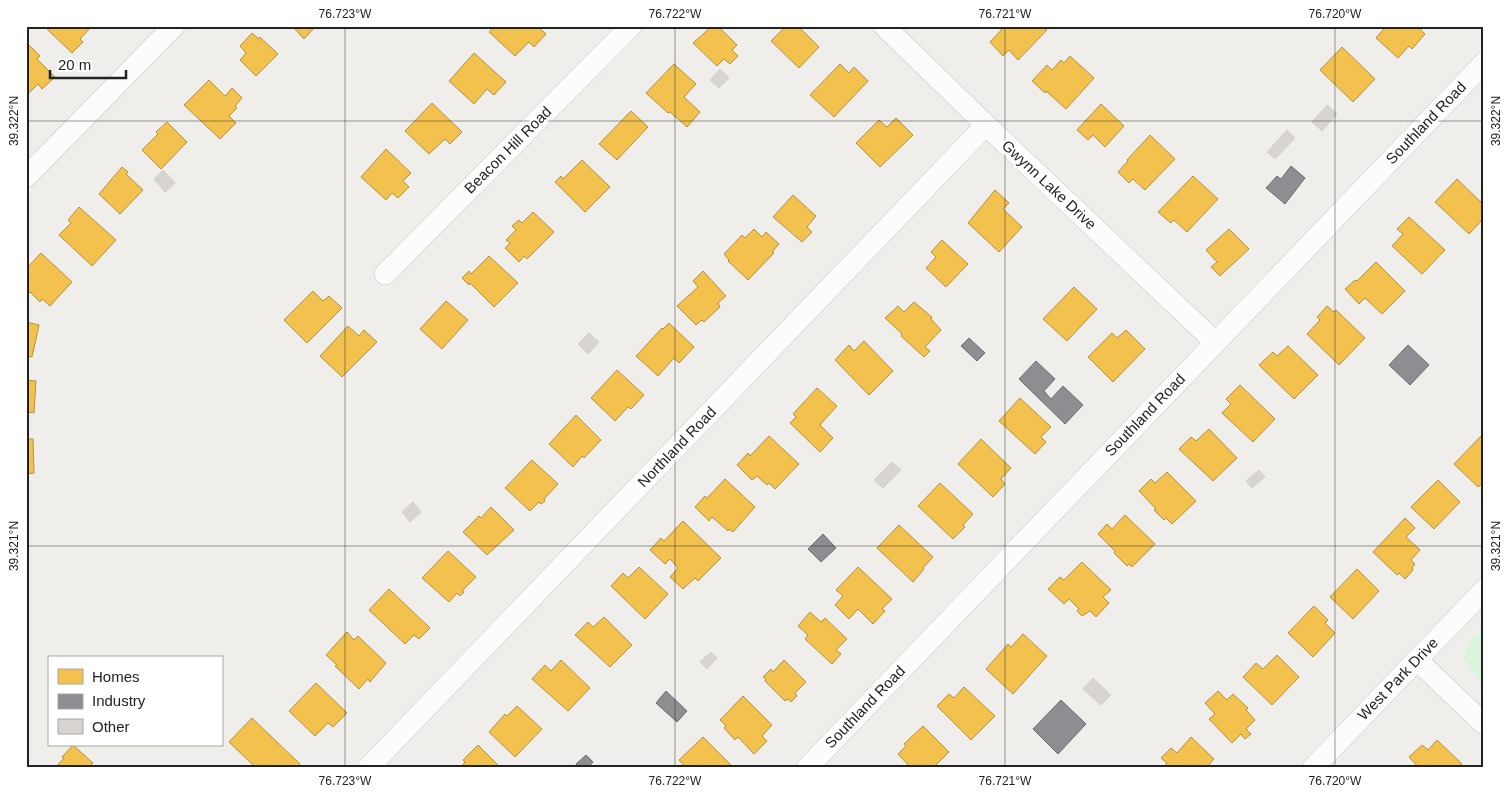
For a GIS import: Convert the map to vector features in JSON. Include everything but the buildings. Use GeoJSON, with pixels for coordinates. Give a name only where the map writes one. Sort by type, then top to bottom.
{"type":"FeatureCollection","features":[{"type":"Feature","properties":{"kind":"street"},"geometry":{"type":"LineString","coordinates":[[26,177],[174,26]]}},
{"type":"Feature","properties":{"kind":"street","name":"Beacon Hill Road"},"geometry":{"type":"LineString","coordinates":[[386,274],[631,26]]}},
{"type":"Feature","properties":{"kind":"street","name":"Gwynn Lake Drive"},"geometry":{"type":"LineString","coordinates":[[884,26],[1215,342]]}},
{"type":"Feature","properties":{"kind":"street","name":"Southland Road"},"geometry":{"type":"LineString","coordinates":[[807,768],[1484,63]]}},
{"type":"Feature","properties":{"kind":"street","name":"Northland Road"},"geometry":{"type":"LineString","coordinates":[[368,768],[986,125]]}},
{"type":"Feature","properties":{"kind":"street","name":"West Park Drive"},"geometry":{"type":"LineString","coordinates":[[1313,768],[1484,590]]}},
{"type":"Feature","properties":{"kind":"street"},"geometry":{"type":"LineString","coordinates":[[1417,660],[1484,724]]}},
{"type":"Feature","properties":{"kind":"green space"},"geometry":{"type":"Polygon","coordinates":[[[1484,627],[1484,684],[1468,667],[1464,656],[1468,643],[1484,627]]]}}]}
